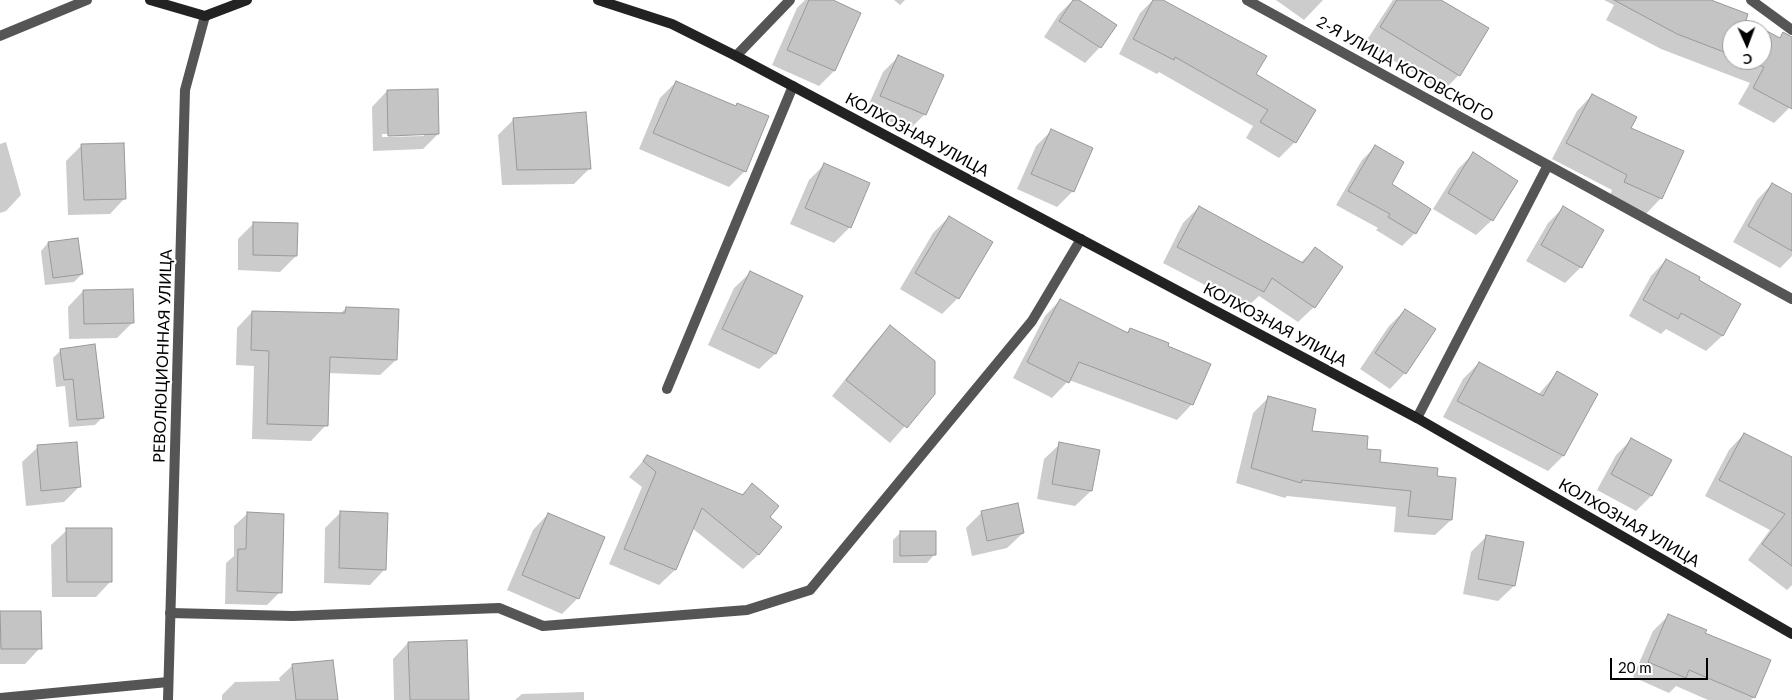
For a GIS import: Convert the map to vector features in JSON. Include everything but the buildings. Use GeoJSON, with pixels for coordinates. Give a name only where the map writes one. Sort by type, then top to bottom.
{"type":"FeatureCollection","features":[{"type":"Feature","properties":{"kind":"main road"},"geometry":{"type":"LineString","coordinates":[[150,0],[205,16],[247,0]]}},
{"type":"Feature","properties":{"kind":"main road","name":"КОЛХОЗНАЯ УЛИЦА"},"geometry":{"type":"LineString","coordinates":[[598,0],[672,24],[793,86],[1417,418],[1792,634]]}},
{"type":"Feature","properties":{"kind":"street"},"geometry":{"type":"LineString","coordinates":[[0,36],[86,0]]}},
{"type":"Feature","properties":{"kind":"street"},"geometry":{"type":"LineString","coordinates":[[736,56],[790,0]]}},
{"type":"Feature","properties":{"kind":"street","name":"2-Я УЛИЦА КОТОВСКОГО"},"geometry":{"type":"LineString","coordinates":[[1247,0],[1792,299]]}},
{"type":"Feature","properties":{"kind":"street"},"geometry":{"type":"LineString","coordinates":[[1751,0],[1792,30]]}},
{"type":"Feature","properties":{"kind":"street","name":"РЕВОЛЮЦИОННАЯ УЛИЦА"},"geometry":{"type":"LineString","coordinates":[[168,700],[185,90],[205,16]]}},
{"type":"Feature","properties":{"kind":"street"},"geometry":{"type":"LineString","coordinates":[[667,388],[793,86]]}},
{"type":"Feature","properties":{"kind":"street"},"geometry":{"type":"LineString","coordinates":[[1417,418],[1548,165]]}},
{"type":"Feature","properties":{"kind":"street"},"geometry":{"type":"LineString","coordinates":[[170,613],[293,616],[499,608],[543,626],[747,610],[810,590],[1032,321],[1081,240]]}},
{"type":"Feature","properties":{"kind":"street"},"geometry":{"type":"LineString","coordinates":[[0,698],[168,682]]}}]}
